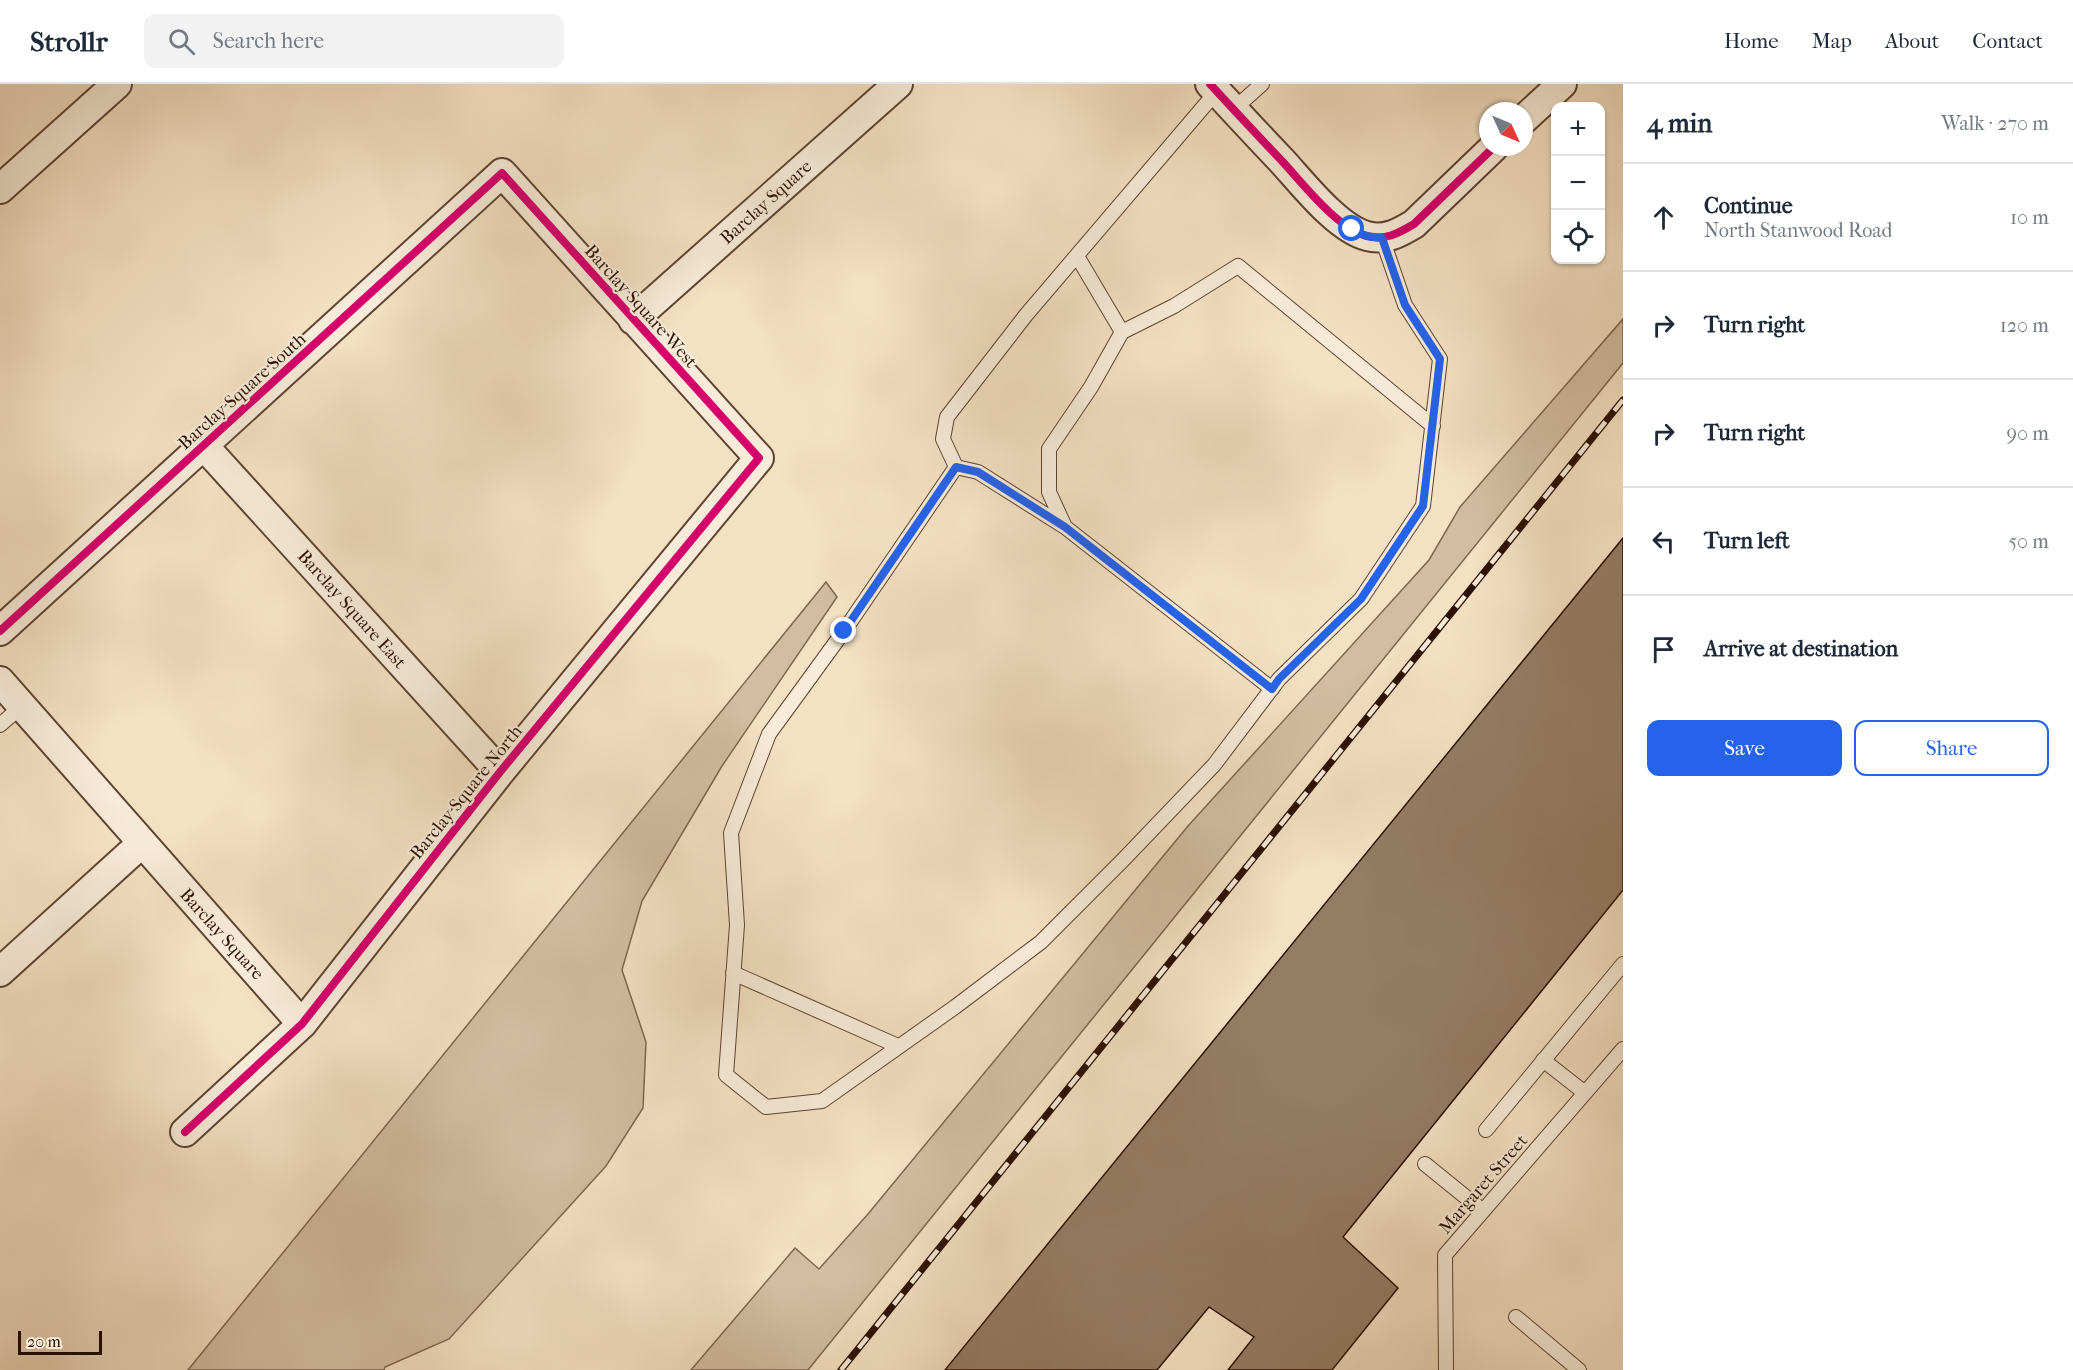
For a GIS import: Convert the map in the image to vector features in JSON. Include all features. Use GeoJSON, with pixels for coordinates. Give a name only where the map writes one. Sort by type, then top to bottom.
{"type":"FeatureCollection","features":[{"type":"Feature","properties":{"kind":"street"},"geometry":{"type":"LineString","coordinates":[[0,189],[117,84]]}},
{"type":"Feature","properties":{"kind":"street","name":"Barclay Square"},"geometry":{"type":"LineString","coordinates":[[633,320],[898,84]]}},
{"type":"Feature","properties":{"kind":"street"},"geometry":{"type":"LineString","coordinates":[[1533,111],[1562,84]]}},
{"type":"Feature","properties":{"kind":"street"},"geometry":{"type":"LineString","coordinates":[[1220,95],[1327,210],[1352,229],[1366,236],[1382,238],[1398,234],[1414,224],[1485,156]]}},
{"type":"Feature","properties":{"kind":"street","name":"Barclay Square West"},"geometry":{"type":"LineString","coordinates":[[502,173],[759,458]]}},
{"type":"Feature","properties":{"kind":"street","name":"Barclay Square South"},"geometry":{"type":"LineString","coordinates":[[0,631],[502,173]]}},
{"type":"Feature","properties":{"kind":"street","name":"Barclay Square East"},"geometry":{"type":"LineString","coordinates":[[204,446],[500,772]]}},
{"type":"Feature","properties":{"kind":"street","name":"Barclay Square North"},"geometry":{"type":"LineString","coordinates":[[185,1132],[302,1024],[500,772],[759,458]]}},
{"type":"Feature","properties":{"kind":"street","name":"Barclay Square"},"geometry":{"type":"LineString","coordinates":[[0,681],[302,1024]]}},
{"type":"Feature","properties":{"kind":"street"},"geometry":{"type":"LineString","coordinates":[[0,972],[142,843]]}},
{"type":"Feature","properties":{"kind":"lane"},"geometry":{"type":"LineString","coordinates":[[956,467],[943,439],[947,417],[1026,315],[1220,95],[1262,84]]}},
{"type":"Feature","properties":{"kind":"lane"},"geometry":{"type":"LineString","coordinates":[[956,467],[844,631],[769,734],[731,833],[737,925],[726,1075],[766,1107],[822,1101],[955,1007],[1041,942],[1214,765],[1279,679],[1361,599],[1423,506],[1440,359],[1405,305],[1382,238]]}},
{"type":"Feature","properties":{"kind":"lane"},"geometry":{"type":"LineString","coordinates":[[1077,256],[1122,332]]}},
{"type":"Feature","properties":{"kind":"lane"},"geometry":{"type":"LineString","coordinates":[[1065,527],[1049,492],[1049,449],[1091,387],[1122,332],[1174,306],[1238,266],[1433,426]]}},
{"type":"Feature","properties":{"kind":"lane"},"geometry":{"type":"LineString","coordinates":[[956,467],[978,472],[1065,527],[1272,689]]}},
{"type":"Feature","properties":{"kind":"lane"},"geometry":{"type":"LineString","coordinates":[[0,725],[22,706]]}},
{"type":"Feature","properties":{"kind":"lane"},"geometry":{"type":"LineString","coordinates":[[1486,1130],[1623,964]]}},
{"type":"Feature","properties":{"kind":"lane"},"geometry":{"type":"LineString","coordinates":[[733,973],[898,1046]]}},
{"type":"Feature","properties":{"kind":"lane","name":"Margaret Street"},"geometry":{"type":"LineString","coordinates":[[1446,1370],[1445,1256],[1623,1049]]}},
{"type":"Feature","properties":{"kind":"lane"},"geometry":{"type":"LineString","coordinates":[[1543,1060],[1585,1093]]}},
{"type":"Feature","properties":{"kind":"lane"},"geometry":{"type":"LineString","coordinates":[[1425,1164],[1483,1211]]}},
{"type":"Feature","properties":{"kind":"lane"},"geometry":{"type":"LineString","coordinates":[[1516,1317],[1579,1370]]}},
{"type":"Feature","properties":{"kind":"shaded area"},"geometry":{"type":"Polygon","coordinates":[[[1623,319],[1623,363],[808,1370],[691,1370],[795,1248],[819,1269],[868,1214],[1188,826],[1429,560],[1460,507],[1623,319]]]}},
{"type":"Feature","properties":{"kind":"shaded area"},"geometry":{"type":"Polygon","coordinates":[[[826,582],[837,597],[722,766],[642,901],[622,970],[646,1042],[643,1108],[606,1166],[449,1339],[385,1367],[384,1370],[188,1370],[826,582]]]}},
{"type":"Feature","properties":{"kind":"building"},"geometry":{"type":"Polygon","coordinates":[[[1623,538],[1623,890],[1343,1237],[1398,1288],[1332,1370],[1228,1370],[1254,1337],[1209,1307],[1157,1370],[945,1370],[1623,538]]]}},
{"type":"Feature","properties":{"kind":"railway"},"geometry":{"type":"LineString","coordinates":[[841,1370],[1623,400]]}},
{"type":"Feature","properties":{"kind":"cycle path"},"geometry":{"type":"LineString","coordinates":[[1210,84],[1321,205],[1344,225],[1367,236],[1386,237],[1414,224],[1485,156]]}},
{"type":"Feature","properties":{"kind":"cycle path"},"geometry":{"type":"LineString","coordinates":[[0,631],[502,173],[759,458],[500,772],[302,1024],[185,1132]]}},
{"type":"Feature","properties":{"kind":"route"},"geometry":{"type":"LineString","coordinates":[[844,631],[956,467],[978,472],[1065,527],[1272,689],[1279,679],[1361,599],[1423,506],[1440,359],[1405,305],[1382,238],[1366,236],[1352,229]]}}]}
